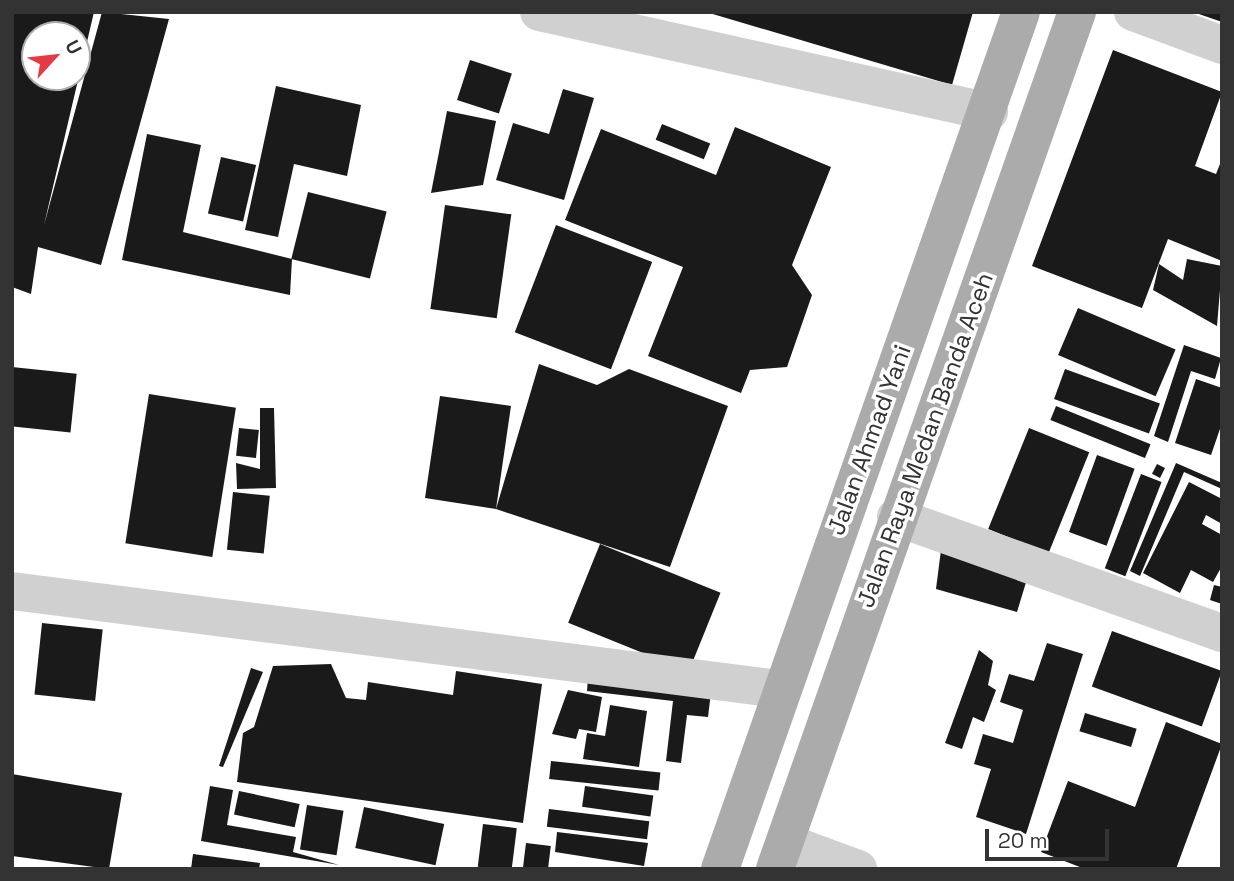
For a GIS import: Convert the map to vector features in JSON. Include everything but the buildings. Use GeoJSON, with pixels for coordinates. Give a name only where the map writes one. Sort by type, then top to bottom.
{"type":"FeatureCollection","features":[{"type":"Feature","properties":{"kind":"main road","name":"Jalan Ahmad Yani"},"geometry":{"type":"LineString","coordinates":[[720,869],[779,689],[989,112],[1021,12]]}},
{"type":"Feature","properties":{"kind":"main road","name":"Jalan Raya Medan Banda Aceh"},"geometry":{"type":"LineString","coordinates":[[780,855],[896,517],[1077,12]]}},
{"type":"Feature","properties":{"kind":"street"},"geometry":{"type":"LineString","coordinates":[[539,12],[989,112]]}},
{"type":"Feature","properties":{"kind":"street"},"geometry":{"type":"LineString","coordinates":[[1133,12],[1222,46]]}},
{"type":"Feature","properties":{"kind":"street"},"geometry":{"type":"LineString","coordinates":[[896,517],[1222,633]]}},
{"type":"Feature","properties":{"kind":"street"},"geometry":{"type":"LineString","coordinates":[[12,591],[779,689]]}},
{"type":"Feature","properties":{"kind":"street"},"geometry":{"type":"LineString","coordinates":[[780,855],[858,869]]}}]}
